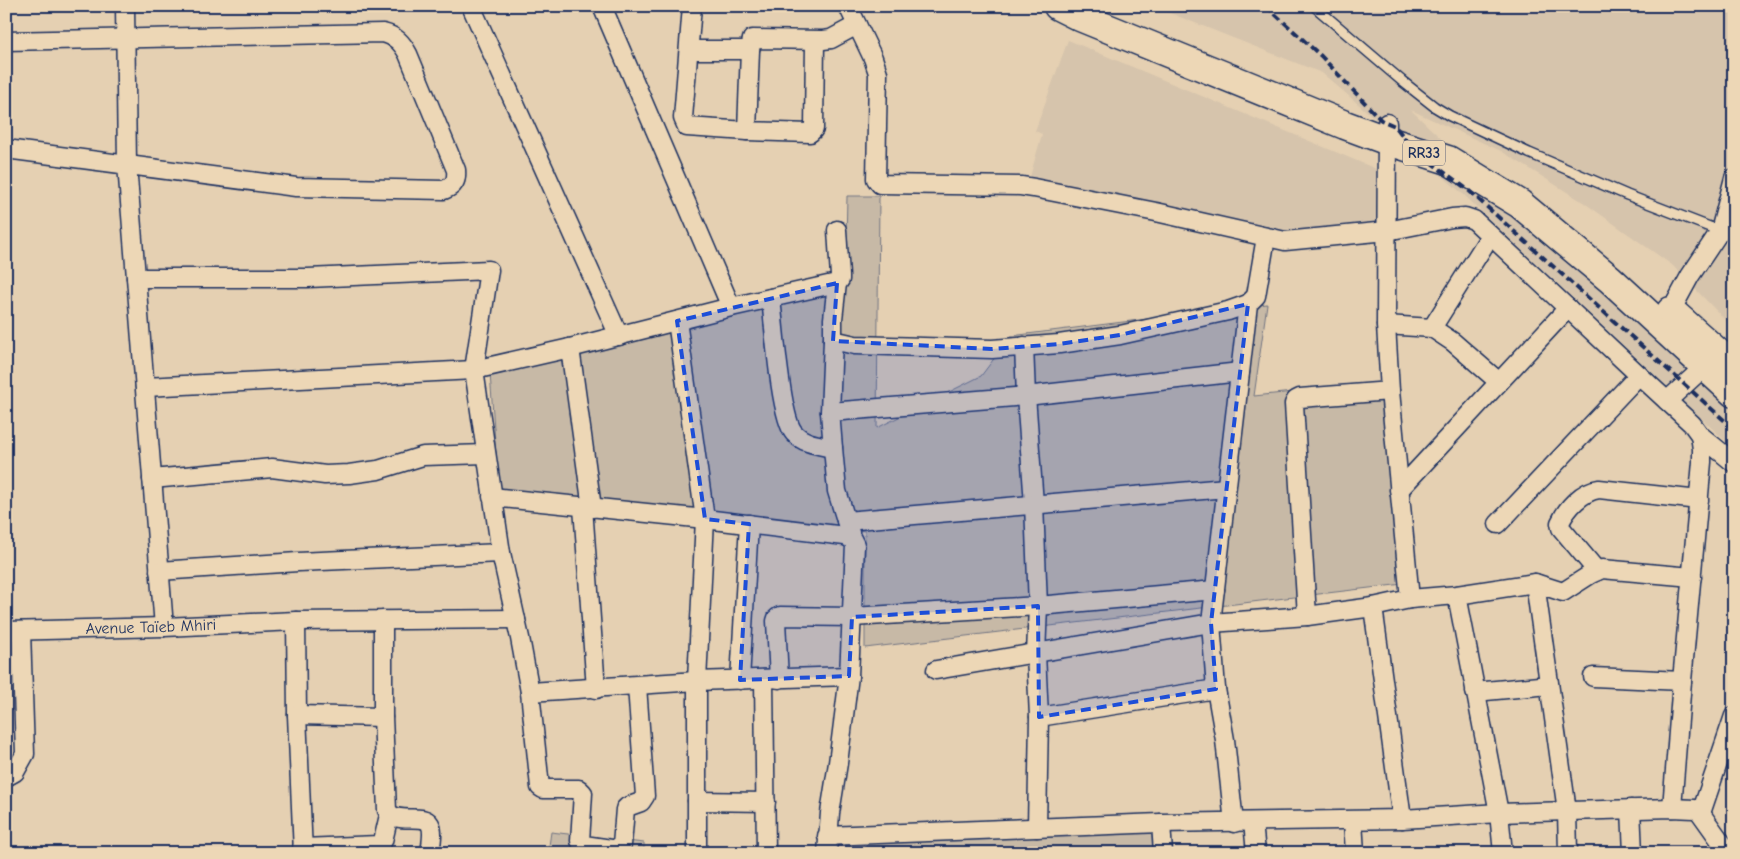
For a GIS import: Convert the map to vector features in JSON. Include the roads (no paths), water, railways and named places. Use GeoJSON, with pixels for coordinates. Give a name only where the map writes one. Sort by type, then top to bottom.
{"type":"FeatureCollection","features":[{"type":"Feature","properties":{"kind":"highway","name":"RR33"},"geometry":{"type":"LineString","coordinates":[[1058,6],[1106,28],[1387,132],[1408,132],[1485,169],[1515,188],[1607,258],[1666,319],[1704,367],[1734,393]]}},
{"type":"Feature","properties":{"kind":"highway","name":"RR33"},"geometry":{"type":"LineString","coordinates":[[1090,6],[1232,68],[1333,100],[1387,132]]}},
{"type":"Feature","properties":{"kind":"highway","name":"RR33"},"geometry":{"type":"LineString","coordinates":[[1666,319],[1734,367]]}},
{"type":"Feature","properties":{"kind":"street"},"geometry":{"type":"LineString","coordinates":[[125,6],[127,165],[164,627]]}},
{"type":"Feature","properties":{"kind":"street"},"geometry":{"type":"LineString","coordinates":[[471,6],[619,336]]}},
{"type":"Feature","properties":{"kind":"street"},"geometry":{"type":"LineString","coordinates":[[602,6],[731,307]]}},
{"type":"Feature","properties":{"kind":"street"},"geometry":{"type":"LineString","coordinates":[[692,6],[683,118],[687,126],[810,134],[814,129],[815,41]]}},
{"type":"Feature","properties":{"kind":"street"},"geometry":{"type":"LineString","coordinates":[[848,6],[873,58],[878,73],[876,179],[880,184],[1034,188],[1156,212],[1285,241],[1387,231],[1465,217],[1474,220],[1667,400],[1692,424],[1700,435],[1734,462]]}},
{"type":"Feature","properties":{"kind":"street"},"geometry":{"type":"LineString","coordinates":[[747,130],[750,50],[753,38],[815,41],[831,39],[857,25]]}},
{"type":"Feature","properties":{"kind":"street"},"geometry":{"type":"LineString","coordinates":[[6,41],[124,40],[296,34],[383,33],[391,35],[400,42],[408,54],[456,170],[457,177],[454,183],[444,190],[296,187],[6,149]]}},
{"type":"Feature","properties":{"kind":"street"},"geometry":{"type":"LineString","coordinates":[[689,50],[750,50]]}},
{"type":"Feature","properties":{"kind":"street"},"geometry":{"type":"LineString","coordinates":[[1387,132],[1386,326],[1390,391],[1410,599]]}},
{"type":"Feature","properties":{"kind":"street"},"geometry":{"type":"LineString","coordinates":[[1666,319],[1690,276],[1720,231],[1734,178]]}},
{"type":"Feature","properties":{"kind":"street"},"geometry":{"type":"LineString","coordinates":[[837,230],[840,280],[837,283],[833,319],[830,412],[837,491],[855,545],[849,676],[827,844],[1037,828],[1161,823],[1402,820],[1499,813],[1672,808],[1694,809],[1701,813],[1728,850]]}},
{"type":"Feature","properties":{"kind":"street"},"geometry":{"type":"LineString","coordinates":[[1432,328],[1490,236]]}},
{"type":"Feature","properties":{"kind":"street"},"geometry":{"type":"LineString","coordinates":[[832,340],[854,345],[992,349],[1059,344],[1120,335],[1228,312],[1248,304],[1256,296],[1266,237]]}},
{"type":"Feature","properties":{"kind":"street"},"geometry":{"type":"LineString","coordinates":[[136,278],[308,278],[490,270],[474,370],[501,553],[530,692],[540,787],[543,789],[581,790],[583,793],[580,841],[590,849],[618,850],[622,845],[624,809],[641,802],[645,796],[637,686]]}},
{"type":"Feature","properties":{"kind":"street"},"geometry":{"type":"LineString","coordinates":[[145,387],[474,370],[837,283]]}},
{"type":"Feature","properties":{"kind":"street"},"geometry":{"type":"LineString","coordinates":[[771,298],[784,410],[794,432],[810,444],[833,448]]}},
{"type":"Feature","properties":{"kind":"street"},"geometry":{"type":"LineString","coordinates":[[1234,823],[1225,740],[1216,689],[1211,623],[1248,304]]}},
{"type":"Feature","properties":{"kind":"street"},"geometry":{"type":"LineString","coordinates":[[1399,490],[1568,308]]}},
{"type":"Feature","properties":{"kind":"street"},"geometry":{"type":"LineString","coordinates":[[677,321],[705,519],[697,681],[697,853]]}},
{"type":"Feature","properties":{"kind":"street"},"geometry":{"type":"LineString","coordinates":[[1386,326],[1432,328],[1453,342],[1499,382]]}},
{"type":"Feature","properties":{"kind":"street"},"geometry":{"type":"LineString","coordinates":[[1024,346],[1038,606],[1036,654],[1039,717],[1037,828]]}},
{"type":"Feature","properties":{"kind":"street"},"geometry":{"type":"LineString","coordinates":[[570,348],[587,507],[596,689]]}},
{"type":"Feature","properties":{"kind":"street"},"geometry":{"type":"LineString","coordinates":[[1667,400],[1704,367]]}},
{"type":"Feature","properties":{"kind":"street"},"geometry":{"type":"LineString","coordinates":[[830,412],[1026,396],[1240,372]]}},
{"type":"Feature","properties":{"kind":"street"},"geometry":{"type":"LineString","coordinates":[[1498,524],[1639,375]]}},
{"type":"Feature","properties":{"kind":"street"},"geometry":{"type":"LineString","coordinates":[[1307,616],[1294,404],[1300,398],[1390,391]]}},
{"type":"Feature","properties":{"kind":"street"},"geometry":{"type":"LineString","coordinates":[[1672,808],[1699,500],[1702,450],[1700,435]]}},
{"type":"Feature","properties":{"kind":"street"},"geometry":{"type":"LineString","coordinates":[[152,479],[272,468],[325,475],[344,474],[378,470],[424,456],[486,454]]}},
{"type":"Feature","properties":{"kind":"street"},"geometry":{"type":"LineString","coordinates":[[846,521],[1226,488]]}},
{"type":"Feature","properties":{"kind":"street"},"geometry":{"type":"LineString","coordinates":[[1597,571],[1560,523],[1562,517],[1583,495],[1591,490],[1599,490],[1699,500]]}},
{"type":"Feature","properties":{"kind":"street"},"geometry":{"type":"LineString","coordinates":[[492,497],[749,524],[845,536],[852,539]]}},
{"type":"Feature","properties":{"kind":"street"},"geometry":{"type":"LineString","coordinates":[[740,680],[749,524]]}},
{"type":"Feature","properties":{"kind":"street"},"geometry":{"type":"LineString","coordinates":[[159,571],[298,562],[501,553]]}},
{"type":"Feature","properties":{"kind":"street"},"geometry":{"type":"LineString","coordinates":[[936,670],[1211,623],[1307,616],[1373,607],[1410,599],[1535,584],[1563,592],[1602,569],[1692,577]]}},
{"type":"Feature","properties":{"kind":"street"},"geometry":{"type":"LineString","coordinates":[[1535,584],[1567,810],[1568,853]]}},
{"type":"Feature","properties":{"kind":"street"},"geometry":{"type":"LineString","coordinates":[[766,853],[771,679],[777,618],[780,616],[852,617],[1038,606],[1215,590]]}},
{"type":"Feature","properties":{"kind":"street"},"geometry":{"type":"LineString","coordinates":[[1457,594],[1499,813],[1503,853]]}},
{"type":"Feature","properties":{"kind":"street"},"geometry":{"type":"LineString","coordinates":[[1373,607],[1402,820]]}},
{"type":"Feature","properties":{"kind":"street","name":"Avenue Taïeb Mhiri"},"geometry":{"type":"LineString","coordinates":[[14,631],[296,621],[516,619]]}},
{"type":"Feature","properties":{"kind":"street"},"geometry":{"type":"LineString","coordinates":[[383,620],[383,717],[386,810],[389,815],[394,817],[425,820],[430,823],[430,853]]}},
{"type":"Feature","properties":{"kind":"street"},"geometry":{"type":"LineString","coordinates":[[296,621],[302,850],[379,845],[383,841],[389,815]]}},
{"type":"Feature","properties":{"kind":"street"},"geometry":{"type":"LineString","coordinates":[[6,777],[15,772],[25,754],[14,631]]}},
{"type":"Feature","properties":{"kind":"street"},"geometry":{"type":"LineString","coordinates":[[530,692],[697,681],[849,676]]}},
{"type":"Feature","properties":{"kind":"street"},"geometry":{"type":"LineString","coordinates":[[1593,677],[1682,682]]}},
{"type":"Feature","properties":{"kind":"street"},"geometry":{"type":"LineString","coordinates":[[1475,692],[1549,685]]}},
{"type":"Feature","properties":{"kind":"street"},"geometry":{"type":"LineString","coordinates":[[1039,717],[1216,689]]}},
{"type":"Feature","properties":{"kind":"street"},"geometry":{"type":"LineString","coordinates":[[297,715],[383,717]]}},
{"type":"Feature","properties":{"kind":"street"},"geometry":{"type":"LineString","coordinates":[[1701,813],[1734,716]]}},
{"type":"Feature","properties":{"kind":"street"},"geometry":{"type":"LineString","coordinates":[[697,801],[766,802]]}},
{"type":"Feature","properties":{"kind":"street"},"geometry":{"type":"LineString","coordinates":[[1631,809],[1633,853]]}},
{"type":"Feature","properties":{"kind":"street"},"geometry":{"type":"LineString","coordinates":[[1353,821],[1356,853]]}},
{"type":"Feature","properties":{"kind":"street"},"geometry":{"type":"LineString","coordinates":[[1253,822],[1256,853]]}},
{"type":"Feature","properties":{"kind":"street"},"geometry":{"type":"LineString","coordinates":[[1161,823],[1163,853]]}},
{"type":"Feature","properties":{"kind":"lane"},"geometry":{"type":"LineString","coordinates":[[1314,6],[1402,81],[1435,107],[1450,116],[1529,153],[1720,231]]}},
{"type":"Feature","properties":{"kind":"railway"},"geometry":{"type":"LineString","coordinates":[[1266,6],[1321,56],[1381,120],[1395,126],[1414,150],[1467,189],[1734,429]]}}]}
